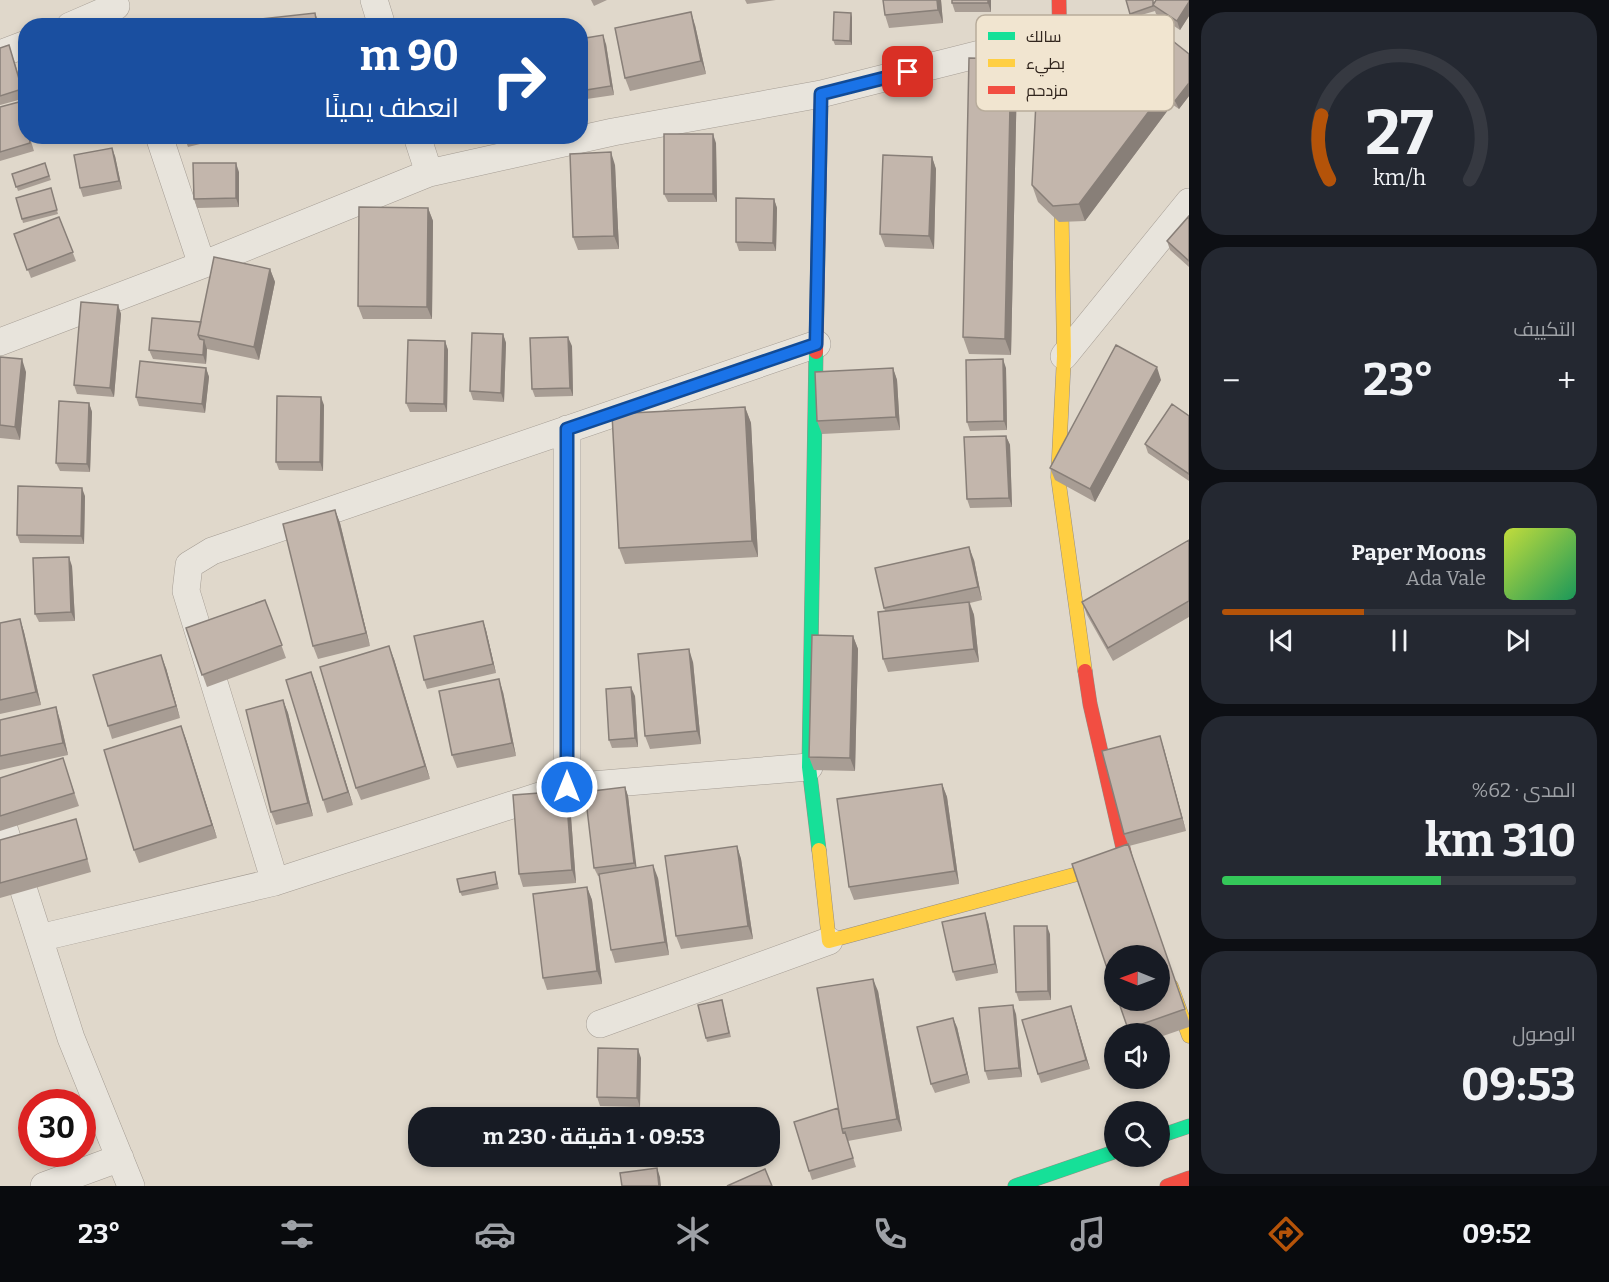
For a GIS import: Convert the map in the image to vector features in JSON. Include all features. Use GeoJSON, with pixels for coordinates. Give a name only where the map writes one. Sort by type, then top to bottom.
{"type":"FeatureCollection","features":[{"type":"Feature","properties":{"kind":"main road"},"geometry":{"type":"LineString","coordinates":[[821,94],[809,767],[829,941],[1126,861]]}},
{"type":"Feature","properties":{"kind":"main road"},"geometry":{"type":"LineString","coordinates":[[1060,111],[1061,141]]}},
{"type":"Feature","properties":{"kind":"main road"},"geometry":{"type":"LineString","coordinates":[[1061,165],[1064,356],[1058,477],[1090,704],[1126,861],[1138,893]]}},
{"type":"Feature","properties":{"kind":"main road"},"geometry":{"type":"LineString","coordinates":[[1170,984],[1189,1036]]}},
{"type":"Feature","properties":{"kind":"main road"},"geometry":{"type":"LineString","coordinates":[[1170,1133],[1189,1126]]}},
{"type":"Feature","properties":{"kind":"main road"},"geometry":{"type":"LineString","coordinates":[[1015,1186],[1104,1155]]}},
{"type":"Feature","properties":{"kind":"main road"},"geometry":{"type":"LineString","coordinates":[[1167,1186],[1189,1178]]}},
{"type":"Feature","properties":{"kind":"street"},"geometry":{"type":"LineString","coordinates":[[374,0],[380,18]]}},
{"type":"Feature","properties":{"kind":"street"},"geometry":{"type":"LineString","coordinates":[[96,18],[118,11]]}},
{"type":"Feature","properties":{"kind":"street"},"geometry":{"type":"LineString","coordinates":[[0,54],[18,47]]}},
{"type":"Feature","properties":{"kind":"street"},"geometry":{"type":"LineString","coordinates":[[588,138],[821,94],[976,55]]}},
{"type":"Feature","properties":{"kind":"street"},"geometry":{"type":"LineString","coordinates":[[162,144],[202,265]]}},
{"type":"Feature","properties":{"kind":"street"},"geometry":{"type":"LineString","coordinates":[[420,144],[429,173]]}},
{"type":"Feature","properties":{"kind":"street"},"geometry":{"type":"LineString","coordinates":[[0,342],[202,265],[429,173],[559,144]]}},
{"type":"Feature","properties":{"kind":"street"},"geometry":{"type":"LineString","coordinates":[[1064,356],[1189,202]]}},
{"type":"Feature","properties":{"kind":"street"},"geometry":{"type":"LineString","coordinates":[[275,882],[186,591],[189,565],[212,551],[816,344]]}},
{"type":"Feature","properties":{"kind":"street"},"geometry":{"type":"LineString","coordinates":[[567,429],[567,787]]}},
{"type":"Feature","properties":{"kind":"street"},"geometry":{"type":"LineString","coordinates":[[39,938],[275,882],[567,787],[809,767]]}},
{"type":"Feature","properties":{"kind":"street"},"geometry":{"type":"LineString","coordinates":[[0,816],[71,1038],[131,1186]]}},
{"type":"Feature","properties":{"kind":"street"},"geometry":{"type":"LineString","coordinates":[[600,1024],[829,941]]}},
{"type":"Feature","properties":{"kind":"street"},"geometry":{"type":"LineString","coordinates":[[44,1186],[120,1158]]}},
{"type":"Feature","properties":{"kind":"building"},"geometry":{"type":"Polygon","coordinates":[[[883,0],[937,0],[938,10],[885,15],[883,0]]]}},
{"type":"Feature","properties":{"kind":"building"},"geometry":{"type":"Polygon","coordinates":[[[952,0],[988,0],[988,3],[952,3],[952,0]]]}},
{"type":"Feature","properties":{"kind":"building"},"geometry":{"type":"Polygon","coordinates":[[[1126,0],[1153,0],[1153,6],[1130,14],[1126,0]]]}},
{"type":"Feature","properties":{"kind":"building"},"geometry":{"type":"Polygon","coordinates":[[[1156,0],[1189,0],[1177,21],[1174,15],[1168,15],[1153,5],[1156,0]]]}},
{"type":"Feature","properties":{"kind":"building"},"geometry":{"type":"Polygon","coordinates":[[[691,12],[701,61],[625,78],[615,28],[691,12]]]}},
{"type":"Feature","properties":{"kind":"building"},"geometry":{"type":"Polygon","coordinates":[[[834,12],[851,13],[850,41],[833,40],[834,12]]]}},
{"type":"Feature","properties":{"kind":"building"},"geometry":{"type":"Polygon","coordinates":[[[315,13],[316,18],[270,18],[315,13]]]}},
{"type":"Feature","properties":{"kind":"building"},"geometry":{"type":"Polygon","coordinates":[[[603,35],[611,86],[588,90],[588,38],[603,35]]]}},
{"type":"Feature","properties":{"kind":"building"},"geometry":{"type":"Polygon","coordinates":[[[1174,42],[1189,54],[1189,83],[1175,101],[1174,42]]]}},
{"type":"Feature","properties":{"kind":"building"},"geometry":{"type":"Polygon","coordinates":[[[9,45],[18,75],[18,90],[0,96],[0,48],[9,45]]]}},
{"type":"Feature","properties":{"kind":"building"},"geometry":{"type":"Polygon","coordinates":[[[969,58],[976,58],[976,111],[1010,111],[1005,339],[963,337],[969,58]]]}},
{"type":"Feature","properties":{"kind":"building"},"geometry":{"type":"Polygon","coordinates":[[[18,102],[18,144],[27,144],[0,152],[0,107],[18,102]]]}},
{"type":"Feature","properties":{"kind":"building"},"geometry":{"type":"Polygon","coordinates":[[[1036,111],[1149,111],[1079,204],[1053,206],[1032,185],[1036,111]]]}},
{"type":"Feature","properties":{"kind":"building"},"geometry":{"type":"Polygon","coordinates":[[[664,134],[713,134],[713,194],[664,194],[664,134]]]}},
{"type":"Feature","properties":{"kind":"building"},"geometry":{"type":"Polygon","coordinates":[[[112,148],[119,181],[80,188],[74,155],[112,148]]]}},
{"type":"Feature","properties":{"kind":"building"},"geometry":{"type":"Polygon","coordinates":[[[611,152],[614,236],[573,237],[570,154],[611,152]]]}},
{"type":"Feature","properties":{"kind":"building"},"geometry":{"type":"Polygon","coordinates":[[[883,155],[932,157],[929,236],[880,234],[883,155]]]}},
{"type":"Feature","properties":{"kind":"building"},"geometry":{"type":"Polygon","coordinates":[[[45,163],[49,176],[16,187],[12,174],[45,163]]]}},
{"type":"Feature","properties":{"kind":"building"},"geometry":{"type":"Polygon","coordinates":[[[193,163],[236,163],[236,198],[194,199],[193,163]]]}},
{"type":"Feature","properties":{"kind":"building"},"geometry":{"type":"Polygon","coordinates":[[[51,188],[57,210],[22,219],[16,198],[51,188]]]}},
{"type":"Feature","properties":{"kind":"building"},"geometry":{"type":"Polygon","coordinates":[[[736,198],[774,199],[773,243],[736,242],[736,198]]]}},
{"type":"Feature","properties":{"kind":"building"},"geometry":{"type":"Polygon","coordinates":[[[359,207],[428,208],[427,307],[358,306],[359,207]]]}},
{"type":"Feature","properties":{"kind":"building"},"geometry":{"type":"Polygon","coordinates":[[[1189,216],[1189,261],[1167,241],[1189,216]]]}},
{"type":"Feature","properties":{"kind":"building"},"geometry":{"type":"Polygon","coordinates":[[[59,217],[73,252],[27,270],[14,234],[59,217]]]}},
{"type":"Feature","properties":{"kind":"building"},"geometry":{"type":"Polygon","coordinates":[[[214,257],[270,269],[254,347],[198,335],[214,257]]]}},
{"type":"Feature","properties":{"kind":"building"},"geometry":{"type":"Polygon","coordinates":[[[81,302],[118,305],[110,388],[74,385],[81,302]]]}},
{"type":"Feature","properties":{"kind":"building"},"geometry":{"type":"Polygon","coordinates":[[[152,318],[201,322],[198,335],[204,340],[203,355],[149,350],[152,318]]]}},
{"type":"Feature","properties":{"kind":"building"},"geometry":{"type":"Polygon","coordinates":[[[472,333],[503,334],[501,393],[470,391],[472,333]]]}},
{"type":"Feature","properties":{"kind":"building"},"geometry":{"type":"Polygon","coordinates":[[[568,337],[570,388],[532,389],[530,338],[568,337]]]}},
{"type":"Feature","properties":{"kind":"building"},"geometry":{"type":"Polygon","coordinates":[[[408,340],[445,341],[444,404],[406,403],[408,340]]]}},
{"type":"Feature","properties":{"kind":"building"},"geometry":{"type":"Polygon","coordinates":[[[1116,345],[1157,367],[1090,489],[1050,468],[1116,345]]]}},
{"type":"Feature","properties":{"kind":"building"},"geometry":{"type":"Polygon","coordinates":[[[0,357],[22,359],[15,427],[0,425],[0,357]]]}},
{"type":"Feature","properties":{"kind":"building"},"geometry":{"type":"Polygon","coordinates":[[[1003,359],[1004,421],[967,422],[966,360],[1003,359]]]}},
{"type":"Feature","properties":{"kind":"building"},"geometry":{"type":"Polygon","coordinates":[[[140,361],[206,368],[202,404],[136,397],[140,361]]]}},
{"type":"Feature","properties":{"kind":"building"},"geometry":{"type":"Polygon","coordinates":[[[893,368],[896,417],[817,421],[815,372],[893,368]]]}},
{"type":"Feature","properties":{"kind":"building"},"geometry":{"type":"Polygon","coordinates":[[[277,396],[321,397],[320,462],[276,462],[277,396]]]}},
{"type":"Feature","properties":{"kind":"building"},"geometry":{"type":"Polygon","coordinates":[[[59,401],[89,403],[87,464],[56,463],[59,401]]]}},
{"type":"Feature","properties":{"kind":"building"},"geometry":{"type":"Polygon","coordinates":[[[1172,404],[1189,416],[1189,474],[1145,444],[1172,404]]]}},
{"type":"Feature","properties":{"kind":"building"},"geometry":{"type":"Polygon","coordinates":[[[745,407],[752,541],[619,548],[612,414],[745,407]]]}},
{"type":"Feature","properties":{"kind":"building"},"geometry":{"type":"Polygon","coordinates":[[[1006,436],[1009,498],[967,499],[964,437],[1006,436]]]}},
{"type":"Feature","properties":{"kind":"building"},"geometry":{"type":"Polygon","coordinates":[[[18,486],[82,488],[81,536],[17,535],[18,486]]]}},
{"type":"Feature","properties":{"kind":"building"},"geometry":{"type":"Polygon","coordinates":[[[335,510],[366,633],[313,646],[283,524],[335,510]]]}},
{"type":"Feature","properties":{"kind":"building"},"geometry":{"type":"Polygon","coordinates":[[[1189,540],[1189,601],[1108,648],[1082,602],[1189,540]]]}},
{"type":"Feature","properties":{"kind":"building"},"geometry":{"type":"Polygon","coordinates":[[[969,547],[978,587],[884,608],[875,568],[969,547]]]}},
{"type":"Feature","properties":{"kind":"building"},"geometry":{"type":"Polygon","coordinates":[[[69,557],[71,612],[35,614],[33,558],[69,557]]]}},
{"type":"Feature","properties":{"kind":"building"},"geometry":{"type":"Polygon","coordinates":[[[265,600],[282,645],[202,675],[186,628],[265,600]]]}},
{"type":"Feature","properties":{"kind":"building"},"geometry":{"type":"Polygon","coordinates":[[[969,602],[974,649],[883,659],[878,612],[969,602]]]}},
{"type":"Feature","properties":{"kind":"building"},"geometry":{"type":"Polygon","coordinates":[[[20,619],[36,692],[0,700],[0,623],[20,619]]]}},
{"type":"Feature","properties":{"kind":"building"},"geometry":{"type":"Polygon","coordinates":[[[483,621],[493,664],[424,680],[414,636],[483,621]]]}},
{"type":"Feature","properties":{"kind":"building"},"geometry":{"type":"Polygon","coordinates":[[[812,635],[853,636],[850,758],[809,757],[812,635]]]}},
{"type":"Feature","properties":{"kind":"building"},"geometry":{"type":"Polygon","coordinates":[[[389,646],[425,766],[356,788],[320,667],[389,646]]]}},
{"type":"Feature","properties":{"kind":"building"},"geometry":{"type":"Polygon","coordinates":[[[689,649],[697,731],[645,736],[638,654],[689,649]]]}},
{"type":"Feature","properties":{"kind":"building"},"geometry":{"type":"Polygon","coordinates":[[[161,655],[176,706],[108,726],[93,675],[161,655]]]}},
{"type":"Feature","properties":{"kind":"building"},"geometry":{"type":"Polygon","coordinates":[[[311,672],[348,792],[323,800],[286,680],[311,672]]]}},
{"type":"Feature","properties":{"kind":"building"},"geometry":{"type":"Polygon","coordinates":[[[499,679],[512,743],[452,755],[439,691],[499,679]]]}},
{"type":"Feature","properties":{"kind":"building"},"geometry":{"type":"Polygon","coordinates":[[[631,687],[635,738],[609,740],[606,689],[631,687]]]}},
{"type":"Feature","properties":{"kind":"building"},"geometry":{"type":"Polygon","coordinates":[[[283,700],[308,803],[271,812],[246,710],[283,700]]]}},
{"type":"Feature","properties":{"kind":"building"},"geometry":{"type":"Polygon","coordinates":[[[56,707],[63,743],[0,756],[0,720],[56,707]]]}},
{"type":"Feature","properties":{"kind":"building"},"geometry":{"type":"Polygon","coordinates":[[[181,726],[212,825],[134,850],[104,750],[181,726]]]}},
{"type":"Feature","properties":{"kind":"building"},"geometry":{"type":"Polygon","coordinates":[[[1160,736],[1182,818],[1124,834],[1102,751],[1160,736]]]}},
{"type":"Feature","properties":{"kind":"building"},"geometry":{"type":"Polygon","coordinates":[[[63,758],[74,793],[0,816],[0,778],[63,758]]]}},
{"type":"Feature","properties":{"kind":"building"},"geometry":{"type":"Polygon","coordinates":[[[942,784],[955,871],[849,887],[837,799],[942,784]]]}},
{"type":"Feature","properties":{"kind":"building"},"geometry":{"type":"Polygon","coordinates":[[[625,787],[634,863],[594,868],[585,792],[625,787]]]}},
{"type":"Feature","properties":{"kind":"building"},"geometry":{"type":"Polygon","coordinates":[[[566,791],[572,870],[519,874],[513,795],[566,791]]]}},
{"type":"Feature","properties":{"kind":"building"},"geometry":{"type":"Polygon","coordinates":[[[76,819],[87,859],[0,883],[0,840],[76,819]]]}},
{"type":"Feature","properties":{"kind":"building"},"geometry":{"type":"Polygon","coordinates":[[[1128,844],[1163,945],[1104,945],[1104,959],[1072,864],[1128,844]]]}},
{"type":"Feature","properties":{"kind":"building"},"geometry":{"type":"Polygon","coordinates":[[[737,846],[748,926],[676,936],[665,856],[737,846]]]}},
{"type":"Feature","properties":{"kind":"building"},"geometry":{"type":"Polygon","coordinates":[[[653,865],[665,942],[611,950],[599,874],[653,865]]]}},
{"type":"Feature","properties":{"kind":"building"},"geometry":{"type":"Polygon","coordinates":[[[495,872],[497,884],[460,892],[457,879],[495,872]]]}},
{"type":"Feature","properties":{"kind":"building"},"geometry":{"type":"Polygon","coordinates":[[[587,887],[597,971],[543,978],[533,894],[587,887]]]}},
{"type":"Feature","properties":{"kind":"building"},"geometry":{"type":"Polygon","coordinates":[[[985,913],[995,964],[953,972],[942,922],[985,913]]]}},
{"type":"Feature","properties":{"kind":"building"},"geometry":{"type":"Polygon","coordinates":[[[1014,926],[1047,926],[1048,991],[1016,992],[1014,926]]]}},
{"type":"Feature","properties":{"kind":"building"},"geometry":{"type":"Polygon","coordinates":[[[1170,966],[1185,1009],[1145,1023],[1126,1023],[1122,1011],[1170,1011],[1170,966]]]}},
{"type":"Feature","properties":{"kind":"building"},"geometry":{"type":"Polygon","coordinates":[[[873,979],[897,1119],[842,1129],[817,988],[873,979]]]}},
{"type":"Feature","properties":{"kind":"building"},"geometry":{"type":"Polygon","coordinates":[[[722,1000],[729,1033],[706,1038],[698,1005],[722,1000]]]}},
{"type":"Feature","properties":{"kind":"building"},"geometry":{"type":"Polygon","coordinates":[[[1013,1005],[1019,1068],[985,1071],[979,1008],[1013,1005]]]}},
{"type":"Feature","properties":{"kind":"building"},"geometry":{"type":"Polygon","coordinates":[[[1071,1006],[1086,1060],[1038,1074],[1022,1020],[1071,1006]]]}},
{"type":"Feature","properties":{"kind":"building"},"geometry":{"type":"Polygon","coordinates":[[[953,1018],[967,1074],[931,1084],[917,1027],[953,1018]]]}},
{"type":"Feature","properties":{"kind":"building"},"geometry":{"type":"Polygon","coordinates":[[[598,1048],[638,1049],[637,1098],[597,1097],[598,1048]]]}},
{"type":"Feature","properties":{"kind":"building"},"geometry":{"type":"Polygon","coordinates":[[[838,1108],[843,1133],[845,1132],[853,1158],[809,1171],[794,1122],[838,1108]]]}},
{"type":"Feature","properties":{"kind":"building"},"geometry":{"type":"Polygon","coordinates":[[[657,1168],[659,1186],[622,1186],[620,1173],[657,1168]]]}},
{"type":"Feature","properties":{"kind":"building"},"geometry":{"type":"Polygon","coordinates":[[[765,1169],[772,1186],[727,1186],[765,1169]]]}},
{"type":"Feature","properties":{"kind":"traffic: fast"},"geometry":{"type":"LineString","coordinates":[[816,352],[809,767],[819,850]]}},
{"type":"Feature","properties":{"kind":"traffic: fast"},"geometry":{"type":"LineString","coordinates":[[1170,1133],[1189,1126]]}},
{"type":"Feature","properties":{"kind":"traffic: fast"},"geometry":{"type":"LineString","coordinates":[[1015,1186],[1104,1155]]}},
{"type":"Feature","properties":{"kind":"traffic: slow"},"geometry":{"type":"LineString","coordinates":[[1061,179],[1064,356],[1058,477],[1085,671]]}},
{"type":"Feature","properties":{"kind":"traffic: slow"},"geometry":{"type":"LineString","coordinates":[[819,850],[829,941],[1118,863]]}},
{"type":"Feature","properties":{"kind":"traffic: slow"},"geometry":{"type":"LineString","coordinates":[[1171,986],[1189,1036]]}},
{"type":"Feature","properties":{"kind":"traffic: jam"},"geometry":{"type":"LineString","coordinates":[[1059,0],[1059,15]]}},
{"type":"Feature","properties":{"kind":"traffic: jam"},"geometry":{"type":"LineString","coordinates":[[816,352],[821,94]]}},
{"type":"Feature","properties":{"kind":"traffic: jam"},"geometry":{"type":"LineString","coordinates":[[1061,111],[1061,127]]}},
{"type":"Feature","properties":{"kind":"traffic: jam"},"geometry":{"type":"LineString","coordinates":[[1085,671],[1090,704],[1126,861],[1133,881]]}},
{"type":"Feature","properties":{"kind":"traffic: jam"},"geometry":{"type":"LineString","coordinates":[[1167,1186],[1189,1178]]}},
{"type":"Feature","properties":{"kind":"route"},"geometry":{"type":"LineString","coordinates":[[567,787],[567,429],[816,344],[821,94],[908,72]]}}]}
